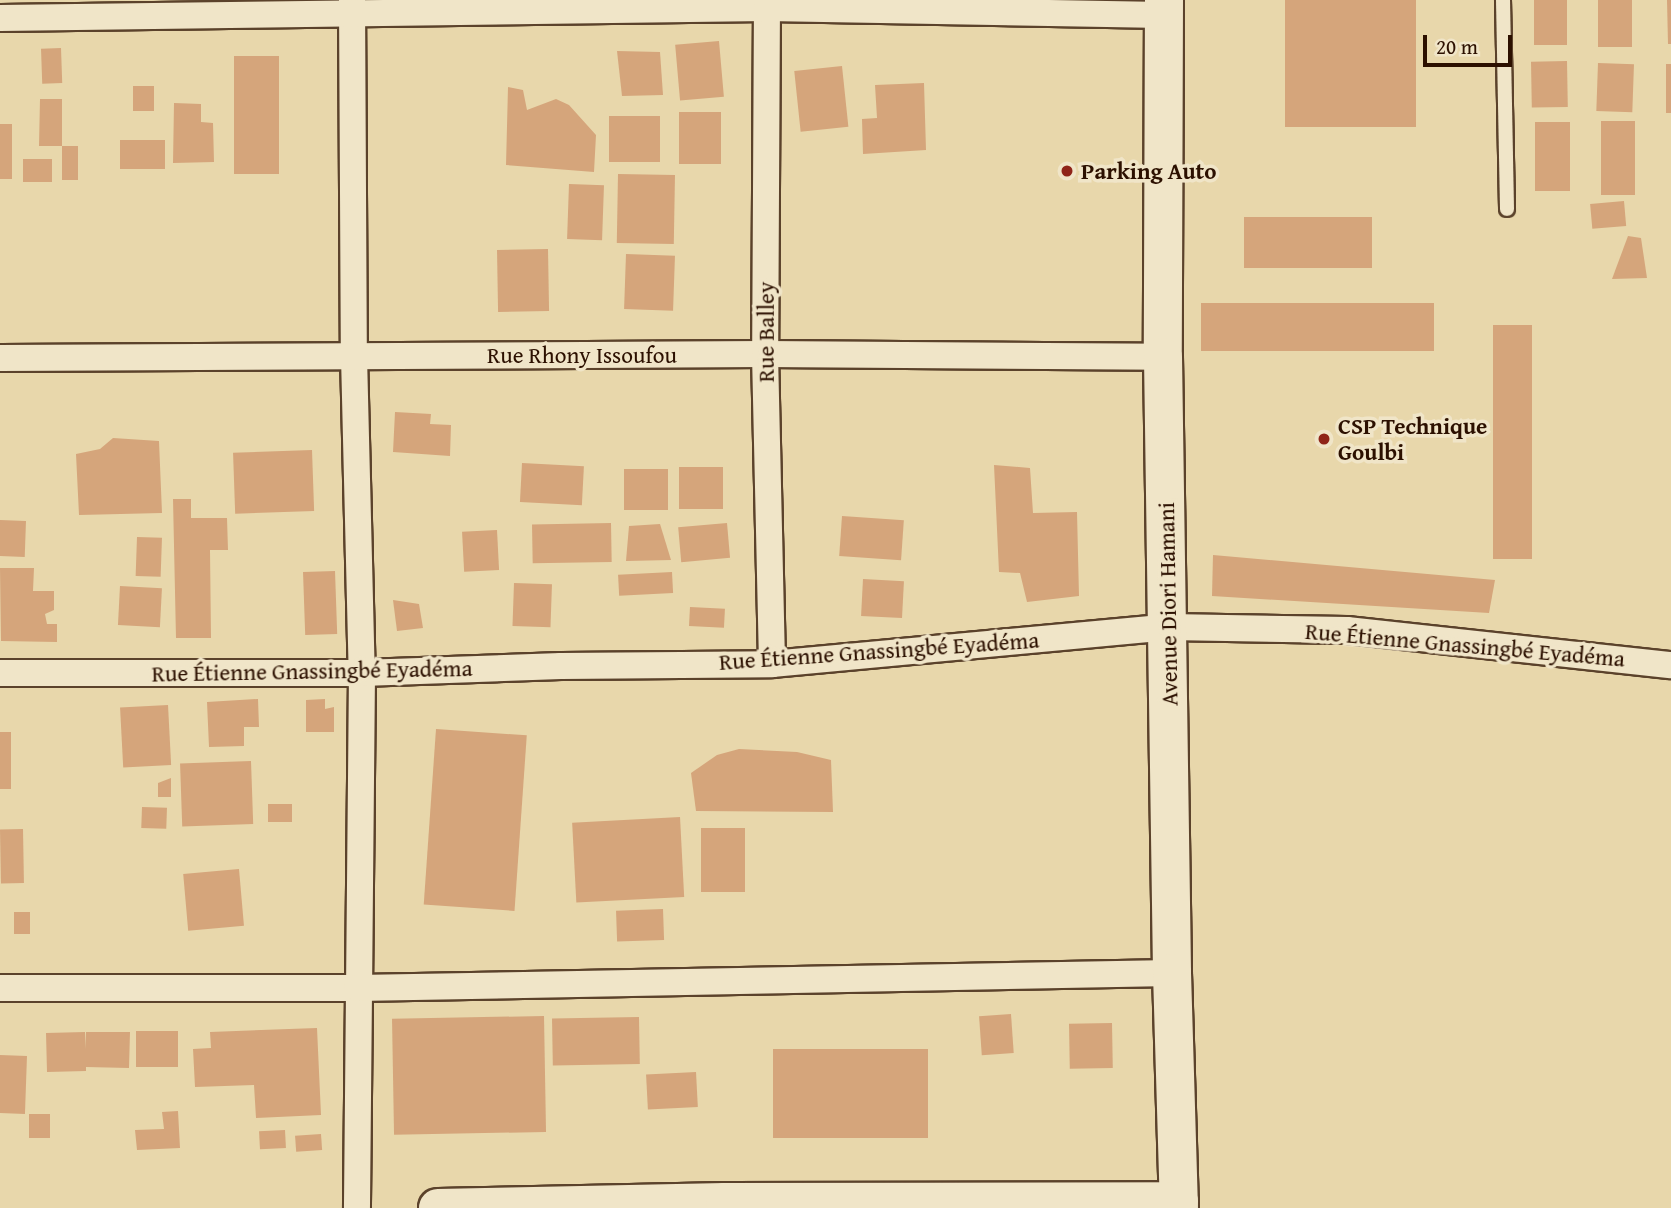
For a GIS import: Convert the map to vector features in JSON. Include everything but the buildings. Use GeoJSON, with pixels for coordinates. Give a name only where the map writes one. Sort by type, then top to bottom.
{"type":"FeatureCollection","features":[{"type":"Feature","properties":{"kind":"main road","name":"Avenue Diori Hamani"},"geometry":{"type":"LineString","coordinates":[[1164,7],[1163,357],[1172,973],[1179,1204]]}},
{"type":"Feature","properties":{"kind":"main road"},"geometry":{"type":"LineString","coordinates":[[438,1208],[1179,1204]]}},
{"type":"Feature","properties":{"kind":"street"},"geometry":{"type":"LineString","coordinates":[[0,18],[352,7],[767,4],[1164,7]]}},
{"type":"Feature","properties":{"kind":"street","name":"Rue Balley"},"geometry":{"type":"LineString","coordinates":[[767,4],[765,354],[772,664]]}},
{"type":"Feature","properties":{"kind":"street"},"geometry":{"type":"LineString","coordinates":[[352,7],[354,356],[362,673],[357,988],[358,1208]]}},
{"type":"Feature","properties":{"kind":"street","name":"Rue Rhony Issoufou"},"geometry":{"type":"LineString","coordinates":[[0,358],[765,354],[1163,357]]}},
{"type":"Feature","properties":{"kind":"street","name":"Rue Étienne Gnassingbé Eyadéma"},"geometry":{"type":"LineString","coordinates":[[0,673],[362,673],[561,666],[772,664],[1169,627],[1347,630],[1671,666]]}},
{"type":"Feature","properties":{"kind":"street"},"geometry":{"type":"LineString","coordinates":[[0,988],[357,988],[1172,973]]}},
{"type":"Feature","properties":{"kind":"lane"},"geometry":{"type":"LineString","coordinates":[[1503,0],[1507,209]]}},
{"type":"Feature","properties":{"kind":"place","name":"Parking Auto"},"geometry":{"type":"Point","coordinates":[1067,171]}},
{"type":"Feature","properties":{"kind":"place","name":"CSP Technique Goulbi"},"geometry":{"type":"Point","coordinates":[1324,439]}}]}
